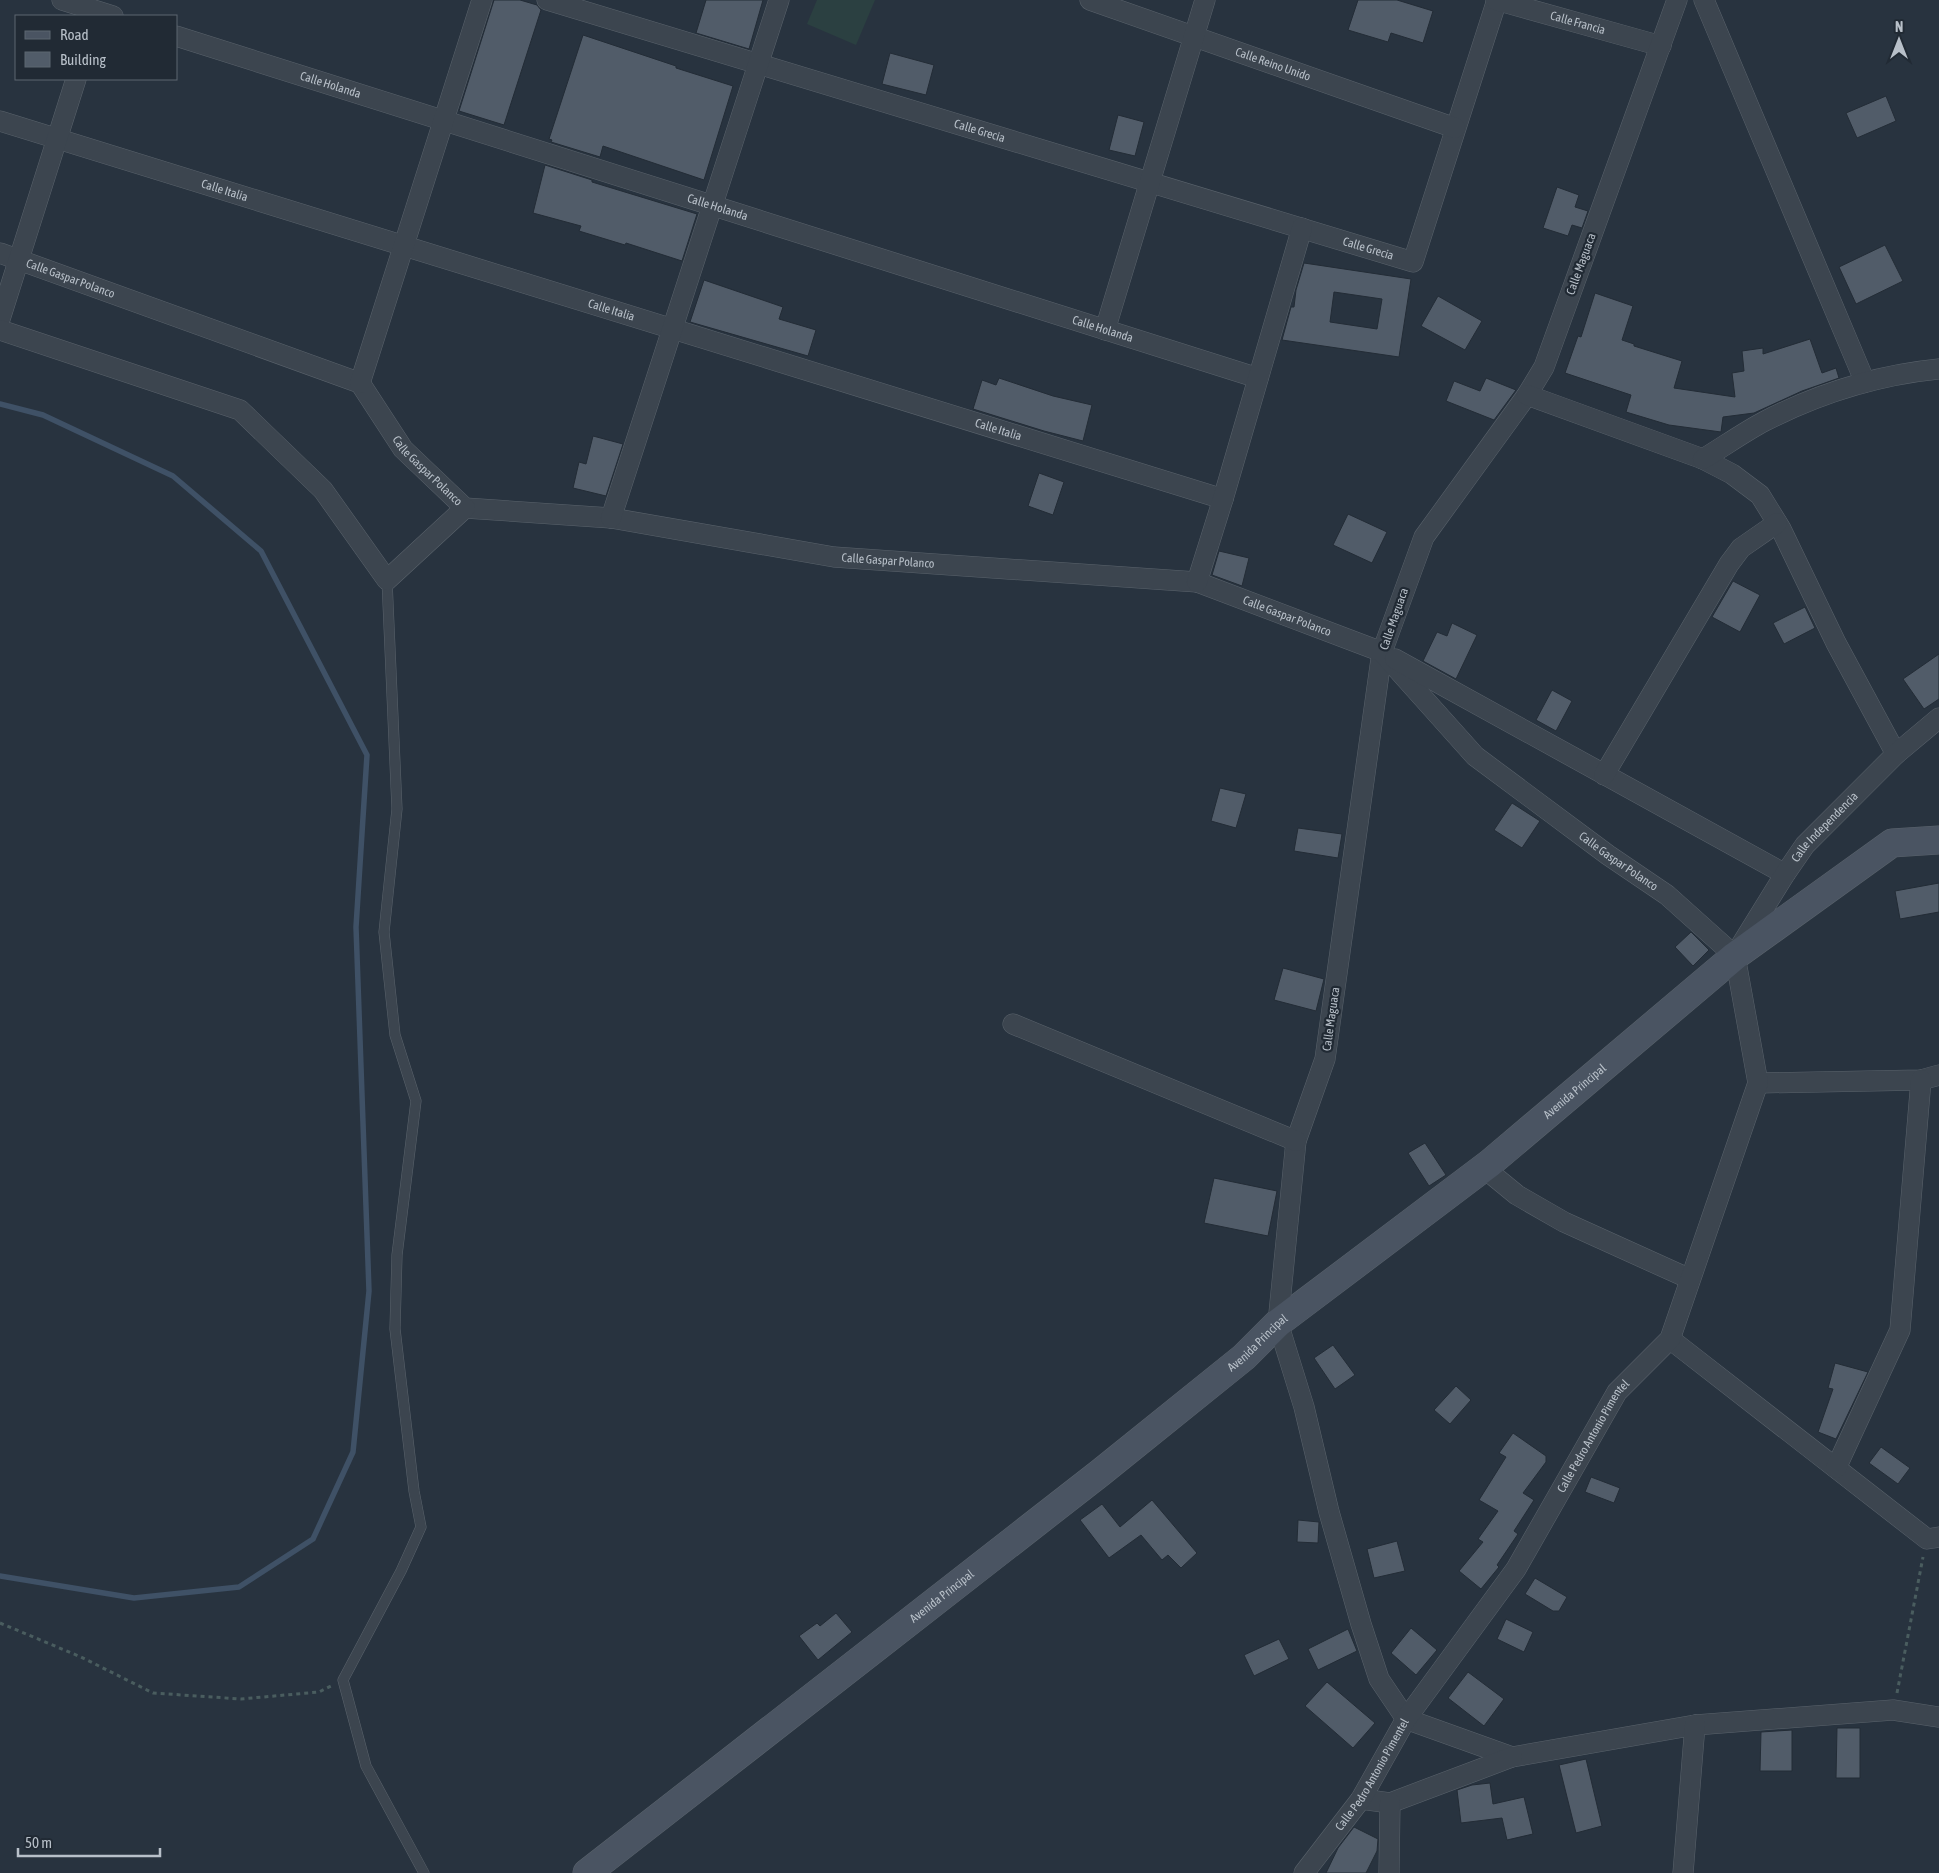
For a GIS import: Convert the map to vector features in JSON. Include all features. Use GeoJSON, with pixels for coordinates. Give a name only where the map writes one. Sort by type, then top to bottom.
{"type":"FeatureCollection","features":[{"type":"Feature","properties":{"kind":"main road","name":"Avenida Principal"},"geometry":{"type":"LineString","coordinates":[[587,1873],[1100,1473],[1244,1356],[1278,1324],[1484,1168],[1735,956],[1892,843],[1939,840]]}},
{"type":"Feature","properties":{"kind":"street"},"geometry":{"type":"LineString","coordinates":[[62,0],[102,11]]}},
{"type":"Feature","properties":{"kind":"street"},"geometry":{"type":"LineString","coordinates":[[360,383],[482,0]]}},
{"type":"Feature","properties":{"kind":"street","name":"Calle Grecia"},"geometry":{"type":"LineString","coordinates":[[547,0],[1413,262],[1455,128]]}},
{"type":"Feature","properties":{"kind":"street"},"geometry":{"type":"LineString","coordinates":[[611,518],[779,0]]}},
{"type":"Feature","properties":{"kind":"street","name":"Calle Reino Unido"},"geometry":{"type":"LineString","coordinates":[[1090,0],[1455,128]]}},
{"type":"Feature","properties":{"kind":"street"},"geometry":{"type":"LineString","coordinates":[[1105,330],[1205,0]]}},
{"type":"Feature","properties":{"kind":"street"},"geometry":{"type":"LineString","coordinates":[[1455,128],[1496,0]]}},
{"type":"Feature","properties":{"kind":"street","name":"Calle Francia"},"geometry":{"type":"LineString","coordinates":[[1496,0],[1661,46]]}},
{"type":"Feature","properties":{"kind":"street","name":"Calle Maguaca"},"geometry":{"type":"LineString","coordinates":[[1278,1324],[1296,1141],[1325,1059],[1382,652],[1424,537],[1528,394],[1544,367],[1677,0]]}},
{"type":"Feature","properties":{"kind":"street"},"geometry":{"type":"LineString","coordinates":[[1704,0],[1865,382]]}},
{"type":"Feature","properties":{"kind":"street","name":"Calle Holanda"},"geometry":{"type":"LineString","coordinates":[[178,37],[1258,378]]}},
{"type":"Feature","properties":{"kind":"street"},"geometry":{"type":"LineString","coordinates":[[0,319],[76,80]]}},
{"type":"Feature","properties":{"kind":"street","name":"Calle Italia"},"geometry":{"type":"LineString","coordinates":[[0,121],[1223,499]]}},
{"type":"Feature","properties":{"kind":"street"},"geometry":{"type":"LineString","coordinates":[[1197,582],[1302,228]]}},
{"type":"Feature","properties":{"kind":"street","name":"Calle Gaspar Polanco"},"geometry":{"type":"LineString","coordinates":[[0,253],[19,258],[360,383],[403,449],[465,508],[611,518],[834,557],[1197,582],[1382,652],[1475,756],[1608,855],[1667,895],[1735,956]]}},
{"type":"Feature","properties":{"kind":"street"},"geometry":{"type":"LineString","coordinates":[[0,330],[240,410],[323,490],[387,580],[465,508]]}},
{"type":"Feature","properties":{"kind":"street"},"geometry":{"type":"LineString","coordinates":[[1703,459],[1764,422],[1822,394],[1904,372],[1939,369]]}},
{"type":"Feature","properties":{"kind":"street"},"geometry":{"type":"LineString","coordinates":[[1528,394],[1703,459],[1732,474],[1760,495],[1777,523],[1836,643],[1896,754]]}},
{"type":"Feature","properties":{"kind":"street"},"geometry":{"type":"LineString","coordinates":[[1604,775],[1729,564],[1741,548],[1777,523]]}},
{"type":"Feature","properties":{"kind":"street"},"geometry":{"type":"LineString","coordinates":[[1382,652],[1785,874]]}},
{"type":"Feature","properties":{"kind":"street","name":"Calle Independencia"},"geometry":{"type":"LineString","coordinates":[[1735,956],[1785,874],[1806,846],[1896,754],[1939,718]]}},
{"type":"Feature","properties":{"kind":"street","name":"Calle Pedro Antonio Pimentel"},"geometry":{"type":"LineString","coordinates":[[1304,1873],[1361,1799],[1406,1719],[1516,1569],[1617,1392],[1670,1339],[1758,1083],[1735,956]]}},
{"type":"Feature","properties":{"kind":"street"},"geometry":{"type":"LineString","coordinates":[[1013,1024],[1296,1141]]}},
{"type":"Feature","properties":{"kind":"street"},"geometry":{"type":"LineString","coordinates":[[1758,1083],[1930,1078],[1900,1330],[1836,1468]]}},
{"type":"Feature","properties":{"kind":"street"},"geometry":{"type":"LineString","coordinates":[[1484,1168],[1517,1195],[1564,1222],[1690,1279]]}},
{"type":"Feature","properties":{"kind":"street"},"geometry":{"type":"LineString","coordinates":[[1278,1324],[1304,1407],[1329,1512],[1379,1679],[1406,1719],[1512,1757]]}},
{"type":"Feature","properties":{"kind":"street"},"geometry":{"type":"LineString","coordinates":[[1670,1339],[1836,1468],[1933,1538]]}},
{"type":"Feature","properties":{"kind":"street"},"geometry":{"type":"LineString","coordinates":[[1361,1799],[1390,1803],[1512,1757],[1695,1725],[1893,1710],[1939,1717]]}},
{"type":"Feature","properties":{"kind":"street"},"geometry":{"type":"LineString","coordinates":[[1683,1873],[1695,1725]]}},
{"type":"Feature","properties":{"kind":"street"},"geometry":{"type":"LineString","coordinates":[[1389,1873],[1390,1803]]}},
{"type":"Feature","properties":{"kind":"lane"},"geometry":{"type":"LineString","coordinates":[[387,580],[397,809],[384,932],[395,1035],[416,1101],[397,1254],[394,1329],[414,1491],[421,1527],[401,1571],[343,1680],[366,1766],[424,1873]]}},
{"type":"Feature","properties":{"kind":"path"},"geometry":{"type":"LineString","coordinates":[[1893,1710],[1933,1538]]}},
{"type":"Feature","properties":{"kind":"path"},"geometry":{"type":"LineString","coordinates":[[0,1623],[81,1657],[153,1693],[241,1699],[319,1692],[343,1680]]}},
{"type":"Feature","properties":{"kind":"green space"},"geometry":{"type":"Polygon","coordinates":[[[817,0],[875,0],[856,45],[807,24],[817,0]]]}},
{"type":"Feature","properties":{"kind":"building"},"geometry":{"type":"Polygon","coordinates":[[[494,0],[520,0],[537,5],[541,10],[504,125],[459,111],[494,0]]]}},
{"type":"Feature","properties":{"kind":"building"},"geometry":{"type":"Polygon","coordinates":[[[706,0],[763,0],[749,49],[696,33],[706,0]]]}},
{"type":"Feature","properties":{"kind":"building"},"geometry":{"type":"Polygon","coordinates":[[[1358,0],[1397,0],[1433,11],[1423,43],[1391,33],[1388,42],[1348,30],[1358,0]]]}},
{"type":"Feature","properties":{"kind":"building"},"geometry":{"type":"Polygon","coordinates":[[[583,35],[733,86],[704,180],[603,146],[600,157],[551,142],[552,140],[549,139],[583,35]]]}},
{"type":"Feature","properties":{"kind":"building"},"geometry":{"type":"Polygon","coordinates":[[[890,53],[934,65],[926,95],[882,84],[890,53]]]}},
{"type":"Feature","properties":{"kind":"building"},"geometry":{"type":"Polygon","coordinates":[[[1886,96],[1896,121],[1857,138],[1846,113],[1886,96]]]}},
{"type":"Feature","properties":{"kind":"building"},"geometry":{"type":"Polygon","coordinates":[[[1118,115],[1144,122],[1135,156],[1109,150],[1118,115]]]}},
{"type":"Feature","properties":{"kind":"building"},"geometry":{"type":"Polygon","coordinates":[[[545,165],[592,180],[592,182],[697,214],[682,261],[626,243],[625,245],[579,231],[581,226],[533,213],[545,165]]]}},
{"type":"Feature","properties":{"kind":"building"},"geometry":{"type":"Polygon","coordinates":[[[1557,187],[1579,195],[1575,207],[1588,211],[1582,228],[1572,225],[1568,236],[1543,228],[1557,187]]]}},
{"type":"Feature","properties":{"kind":"building"},"geometry":{"type":"Polygon","coordinates":[[[1885,245],[1903,281],[1856,304],[1839,267],[1885,245]]]}},
{"type":"Feature","properties":{"kind":"building"},"geometry":{"type":"Polygon","coordinates":[[[1304,263],[1411,279],[1399,357],[1282,340],[1291,307],[1294,307],[1296,290],[1304,263]],[[1334,292],[1330,322],[1377,329],[1382,299],[1334,292]]]}},
{"type":"Feature","properties":{"kind":"building"},"geometry":{"type":"Polygon","coordinates":[[[704,280],[783,307],[779,319],[816,330],[808,356],[690,322],[704,280]]]}},
{"type":"Feature","properties":{"kind":"building"},"geometry":{"type":"Polygon","coordinates":[[[1595,293],[1633,306],[1622,340],[1634,344],[1634,346],[1682,361],[1674,388],[1735,397],[1732,373],[1744,371],[1742,351],[1763,348],[1763,354],[1810,339],[1822,373],[1836,368],[1839,378],[1802,391],[1754,413],[1723,417],[1721,432],[1669,425],[1626,412],[1631,395],[1565,373],[1578,336],[1581,337],[1595,293]]]}},
{"type":"Feature","properties":{"kind":"building"},"geometry":{"type":"Polygon","coordinates":[[[1438,296],[1482,321],[1465,350],[1421,326],[1438,296]]]}},
{"type":"Feature","properties":{"kind":"building"},"geometry":{"type":"Polygon","coordinates":[[[999,378],[1053,396],[1092,405],[1083,441],[973,409],[982,380],[996,385],[999,378]]]}},
{"type":"Feature","properties":{"kind":"building"},"geometry":{"type":"Polygon","coordinates":[[[1486,378],[1516,390],[1494,420],[1446,401],[1454,381],[1480,391],[1486,378]]]}},
{"type":"Feature","properties":{"kind":"building"},"geometry":{"type":"Polygon","coordinates":[[[593,436],[623,444],[606,496],[573,488],[579,462],[586,464],[593,436]]]}},
{"type":"Feature","properties":{"kind":"building"},"geometry":{"type":"Polygon","coordinates":[[[1039,473],[1064,482],[1053,515],[1028,506],[1039,473]]]}},
{"type":"Feature","properties":{"kind":"building"},"geometry":{"type":"Polygon","coordinates":[[[1348,514],[1387,532],[1372,563],[1333,545],[1348,514]]]}},
{"type":"Feature","properties":{"kind":"building"},"geometry":{"type":"Polygon","coordinates":[[[1219,551],[1249,558],[1242,586],[1212,575],[1219,551]]]}},
{"type":"Feature","properties":{"kind":"building"},"geometry":{"type":"Polygon","coordinates":[[[1733,581],[1760,595],[1740,632],[1712,617],[1733,581]]]}},
{"type":"Feature","properties":{"kind":"building"},"geometry":{"type":"Polygon","coordinates":[[[1805,607],[1815,628],[1784,644],[1773,623],[1805,607]]]}},
{"type":"Feature","properties":{"kind":"building"},"geometry":{"type":"Polygon","coordinates":[[[1452,623],[1477,635],[1456,679],[1423,661],[1437,632],[1447,636],[1452,623]]]}},
{"type":"Feature","properties":{"kind":"building"},"geometry":{"type":"Polygon","coordinates":[[[1939,654],[1939,699],[1924,709],[1903,679],[1939,654]]]}},
{"type":"Feature","properties":{"kind":"building"},"geometry":{"type":"Polygon","coordinates":[[[1552,690],[1572,701],[1556,731],[1536,720],[1552,690]]]}},
{"type":"Feature","properties":{"kind":"building"},"geometry":{"type":"Polygon","coordinates":[[[1220,788],[1246,794],[1236,828],[1211,821],[1220,788]]]}},
{"type":"Feature","properties":{"kind":"building"},"geometry":{"type":"Polygon","coordinates":[[[1512,803],[1540,821],[1522,848],[1494,830],[1512,803]]]}},
{"type":"Feature","properties":{"kind":"building"},"geometry":{"type":"Polygon","coordinates":[[[1298,828],[1342,834],[1338,858],[1294,851],[1298,828]]]}},
{"type":"Feature","properties":{"kind":"building"},"geometry":{"type":"Polygon","coordinates":[[[1939,883],[1939,912],[1900,919],[1895,891],[1939,883]]]}},
{"type":"Feature","properties":{"kind":"building"},"geometry":{"type":"Polygon","coordinates":[[[1691,932],[1709,950],[1693,966],[1675,947],[1691,932]]]}},
{"type":"Feature","properties":{"kind":"building"},"geometry":{"type":"Polygon","coordinates":[[[1283,968],[1324,979],[1316,1011],[1274,1000],[1283,968]]]}},
{"type":"Feature","properties":{"kind":"building"},"geometry":{"type":"Polygon","coordinates":[[[1425,1143],[1446,1175],[1429,1186],[1408,1153],[1425,1143]]]}},
{"type":"Feature","properties":{"kind":"building"},"geometry":{"type":"Polygon","coordinates":[[[1214,1178],[1277,1191],[1268,1236],[1204,1223],[1214,1178]]]}},
{"type":"Feature","properties":{"kind":"building"},"geometry":{"type":"Polygon","coordinates":[[[1333,1345],[1355,1375],[1335,1389],[1314,1358],[1333,1345]]]}},
{"type":"Feature","properties":{"kind":"building"},"geometry":{"type":"Polygon","coordinates":[[[1835,1363],[1868,1372],[1836,1439],[1818,1432],[1833,1389],[1828,1388],[1835,1363]]]}},
{"type":"Feature","properties":{"kind":"building"},"geometry":{"type":"Polygon","coordinates":[[[1456,1386],[1471,1400],[1450,1424],[1434,1410],[1456,1386]]]}},
{"type":"Feature","properties":{"kind":"building"},"geometry":{"type":"Polygon","coordinates":[[[1513,1433],[1546,1456],[1546,1462],[1523,1493],[1534,1500],[1514,1531],[1518,1534],[1497,1565],[1499,1567],[1481,1589],[1459,1571],[1483,1542],[1478,1539],[1498,1511],[1479,1500],[1506,1457],[1499,1453],[1513,1433]]]}},
{"type":"Feature","properties":{"kind":"building"},"geometry":{"type":"Polygon","coordinates":[[[1881,1447],[1910,1468],[1898,1484],[1869,1463],[1881,1447]]]}},
{"type":"Feature","properties":{"kind":"building"},"geometry":{"type":"Polygon","coordinates":[[[1591,1477],[1620,1488],[1614,1503],[1585,1492],[1591,1477]]]}},
{"type":"Feature","properties":{"kind":"building"},"geometry":{"type":"Polygon","coordinates":[[[1152,1500],[1197,1553],[1181,1568],[1168,1555],[1162,1560],[1141,1535],[1109,1558],[1080,1520],[1102,1504],[1120,1527],[1152,1500]]]}},
{"type":"Feature","properties":{"kind":"building"},"geometry":{"type":"Polygon","coordinates":[[[1298,1520],[1319,1522],[1318,1543],[1297,1542],[1298,1520]]]}},
{"type":"Feature","properties":{"kind":"building"},"geometry":{"type":"Polygon","coordinates":[[[1397,1541],[1405,1571],[1374,1578],[1367,1549],[1397,1541]]]}},
{"type":"Feature","properties":{"kind":"building"},"geometry":{"type":"Polygon","coordinates":[[[1535,1578],[1567,1597],[1559,1611],[1553,1611],[1525,1594],[1535,1578]]]}},
{"type":"Feature","properties":{"kind":"building"},"geometry":{"type":"Polygon","coordinates":[[[836,1613],[852,1632],[818,1660],[799,1636],[817,1623],[820,1626],[836,1613]]]}},
{"type":"Feature","properties":{"kind":"building"},"geometry":{"type":"Polygon","coordinates":[[[1506,1619],[1533,1632],[1524,1652],[1497,1639],[1506,1619]]]}},
{"type":"Feature","properties":{"kind":"building"},"geometry":{"type":"Polygon","coordinates":[[[1411,1628],[1437,1650],[1416,1675],[1391,1653],[1411,1628]]]}},
{"type":"Feature","properties":{"kind":"building"},"geometry":{"type":"Polygon","coordinates":[[[1348,1629],[1357,1651],[1318,1670],[1308,1649],[1348,1629]]]}},
{"type":"Feature","properties":{"kind":"building"},"geometry":{"type":"Polygon","coordinates":[[[1279,1639],[1289,1659],[1254,1676],[1244,1655],[1279,1639]]]}},
{"type":"Feature","properties":{"kind":"building"},"geometry":{"type":"Polygon","coordinates":[[[1468,1672],[1504,1699],[1484,1726],[1448,1698],[1468,1672]]]}},
{"type":"Feature","properties":{"kind":"building"},"geometry":{"type":"Polygon","coordinates":[[[1327,1682],[1375,1723],[1353,1748],[1305,1706],[1327,1682]]]}},
{"type":"Feature","properties":{"kind":"building"},"geometry":{"type":"Polygon","coordinates":[[[1837,1728],[1860,1728],[1860,1778],[1836,1778],[1837,1728]]]}},
{"type":"Feature","properties":{"kind":"building"},"geometry":{"type":"Polygon","coordinates":[[[1792,1730],[1792,1771],[1760,1771],[1761,1732],[1792,1730]]]}},
{"type":"Feature","properties":{"kind":"building"},"geometry":{"type":"Polygon","coordinates":[[[1586,1759],[1602,1826],[1576,1833],[1559,1765],[1586,1759]]]}},
{"type":"Feature","properties":{"kind":"building"},"geometry":{"type":"Polygon","coordinates":[[[1490,1783],[1493,1804],[1524,1797],[1533,1834],[1507,1840],[1502,1818],[1461,1823],[1457,1790],[1472,1785],[1490,1783]]]}},
{"type":"Feature","properties":{"kind":"building"},"geometry":{"type":"Polygon","coordinates":[[[1354,1827],[1378,1839],[1377,1851],[1366,1873],[1326,1873],[1338,1848],[1354,1827]]]}},
{"type":"Feature","properties":{"kind":"waterway"},"geometry":{"type":"LineString","coordinates":[[0,404],[43,415],[173,476],[261,551],[367,755],[356,927],[369,1291],[353,1452],[313,1539],[239,1587],[134,1598],[0,1576]]}}]}
